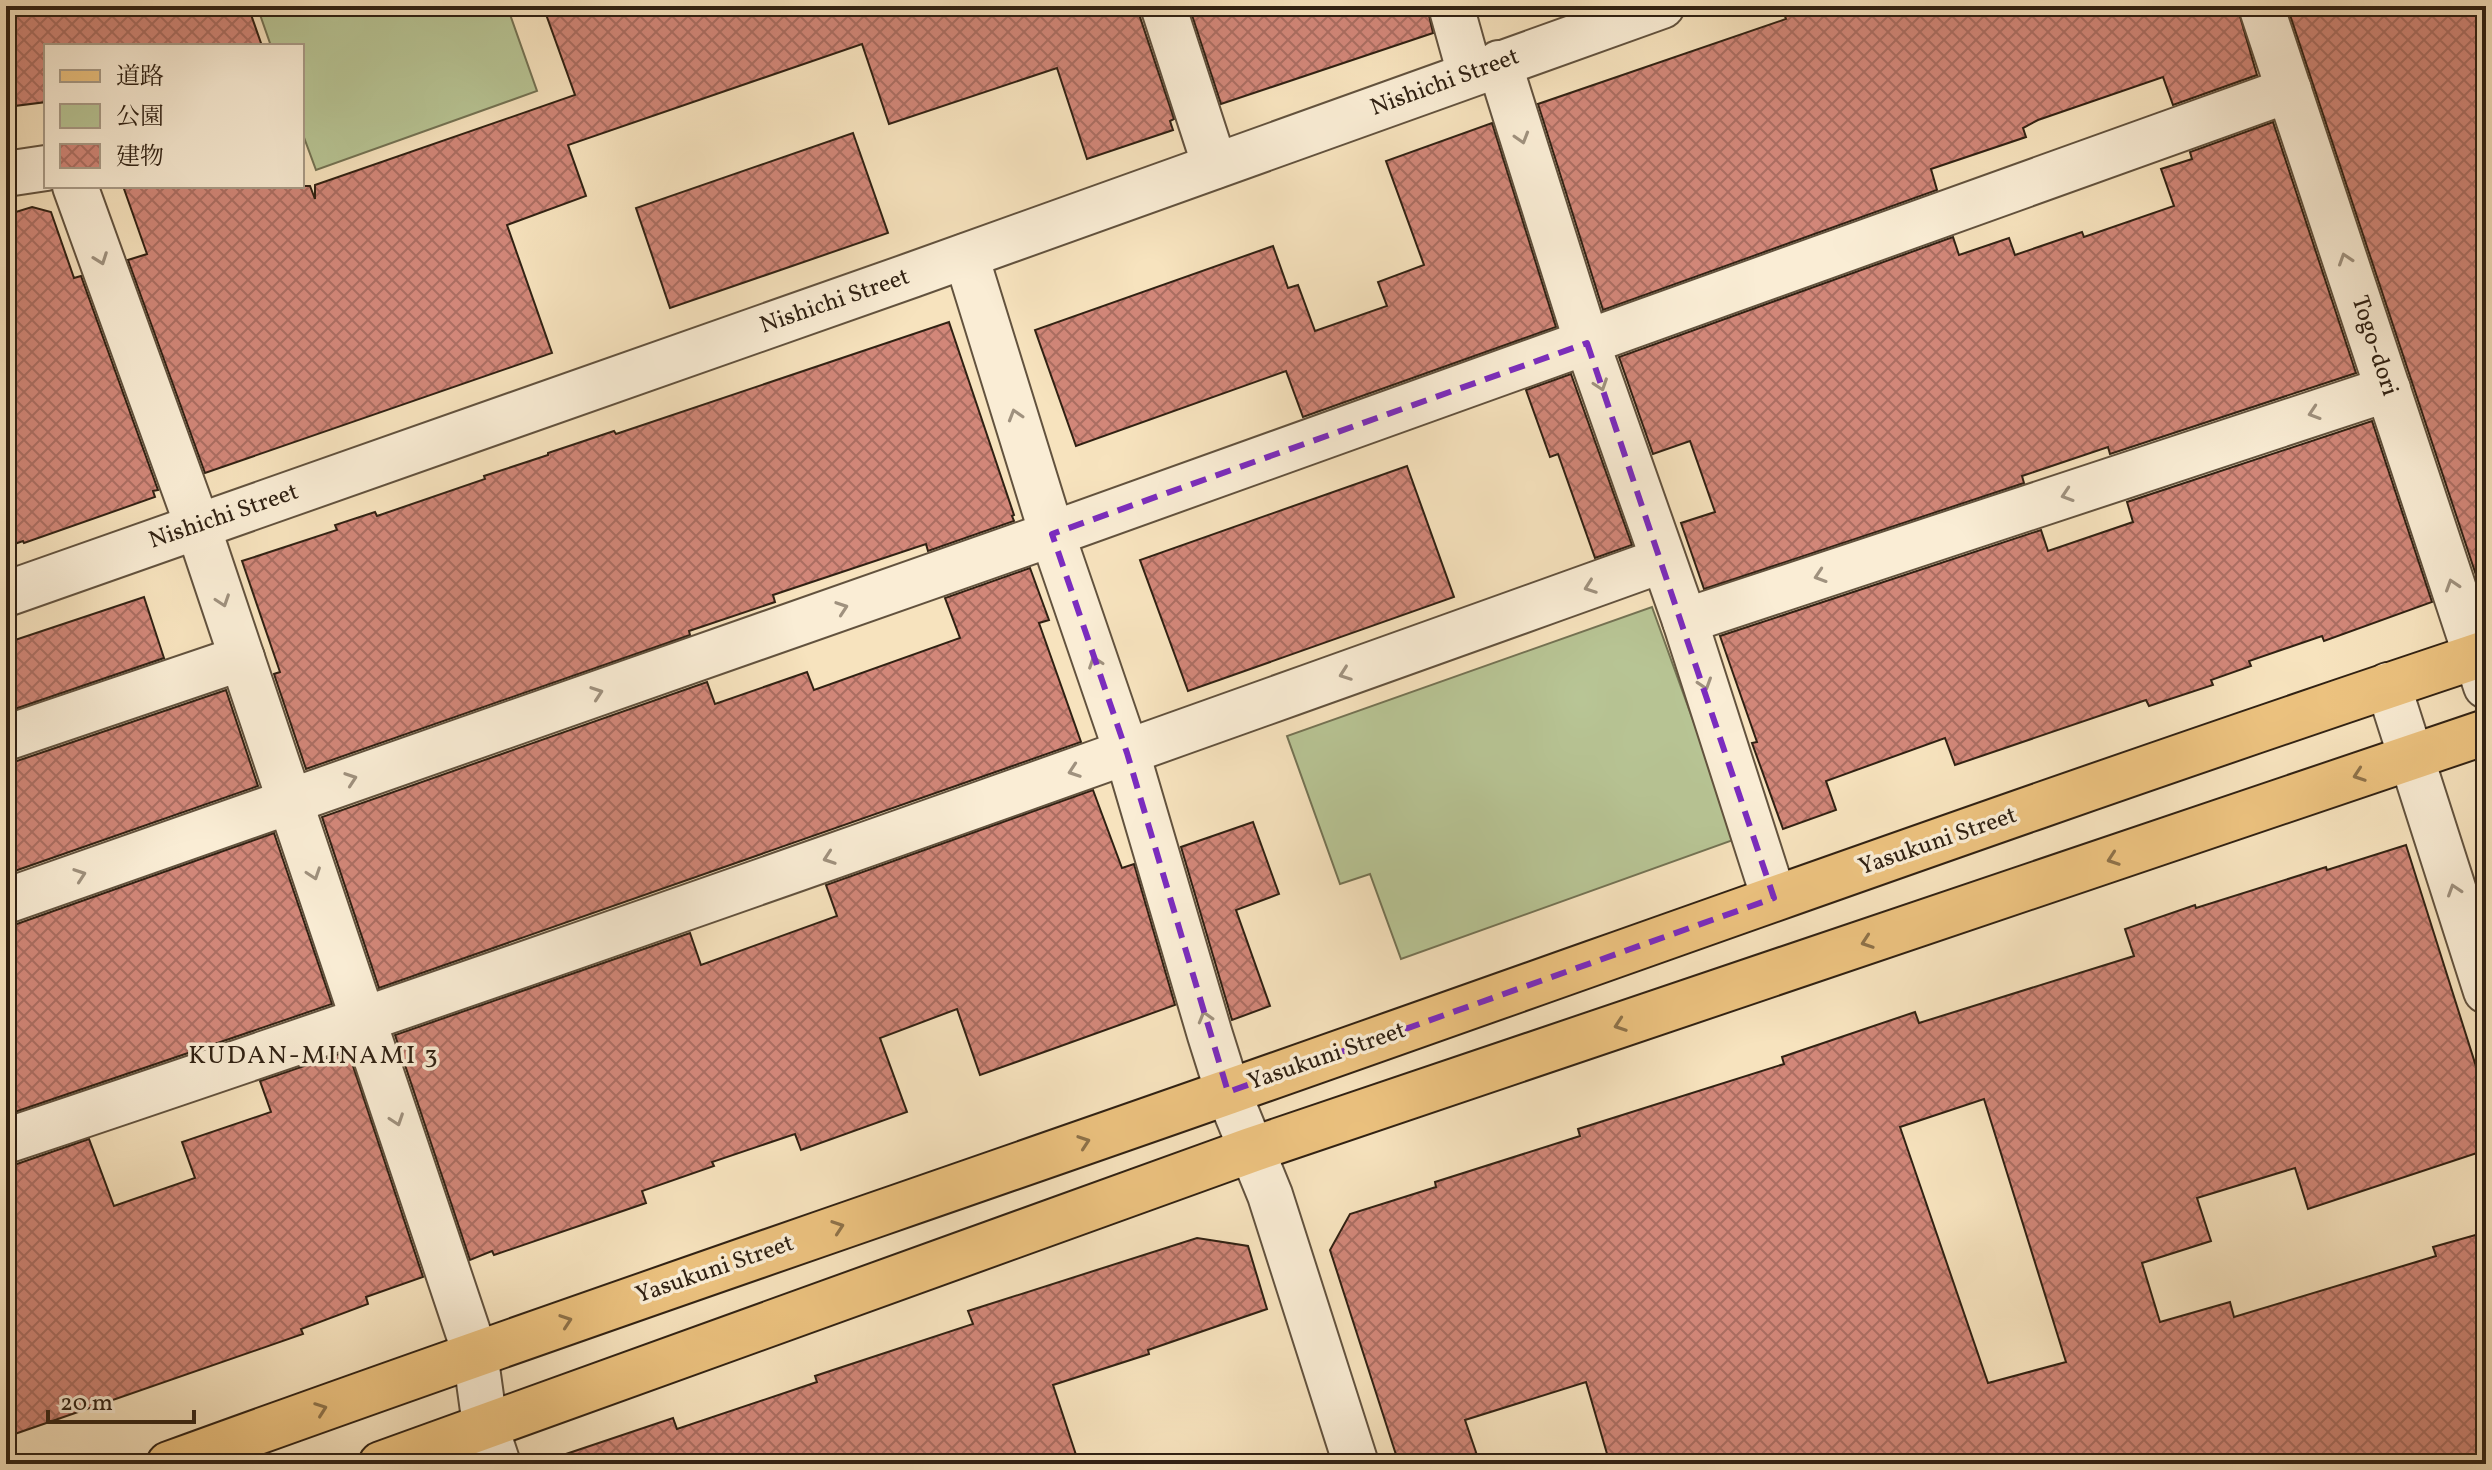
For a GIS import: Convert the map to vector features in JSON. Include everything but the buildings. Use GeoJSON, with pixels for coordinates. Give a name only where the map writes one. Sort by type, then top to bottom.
{"type":"FeatureCollection","features":[{"type":"Feature","properties":{"kind":"main road","name":"Yasukuni Street"},"geometry":{"type":"LineString","coordinates":[[169,1464],[475,1353],[2388,685],[2483,665]]}},
{"type":"Feature","properties":{"kind":"main road"},"geometry":{"type":"LineString","coordinates":[[381,1464],[491,1445],[1251,1150],[2486,732]]}},
{"type":"Feature","properties":{"kind":"street"},"geometry":{"type":"LineString","coordinates":[[1163,6],[1215,166]]}},
{"type":"Feature","properties":{"kind":"street"},"geometry":{"type":"LineString","coordinates":[[1451,6],[1484,68],[1587,343],[1685,621],[1774,898]]}},
{"type":"Feature","properties":{"kind":"street","name":"Nishichi Street"},"geometry":{"type":"LineString","coordinates":[[6,594],[966,256],[1662,6]]}},
{"type":"Feature","properties":{"kind":"street","name":"Togo-dori"},"geometry":{"type":"LineString","coordinates":[[2261,6],[2483,665]]}},
{"type":"Feature","properties":{"kind":"street"},"geometry":{"type":"LineString","coordinates":[[6,901],[1052,534],[2289,90]]}},
{"type":"Feature","properties":{"kind":"street"},"geometry":{"type":"LineString","coordinates":[[6,174],[44,168]]}},
{"type":"Feature","properties":{"kind":"street"},"geometry":{"type":"LineString","coordinates":[[76,188],[198,527],[475,1353],[491,1445]]}},
{"type":"Feature","properties":{"kind":"street"},"geometry":{"type":"LineString","coordinates":[[966,256],[1052,534],[1127,753],[1228,1092],[1270,1195],[1356,1464]]}},
{"type":"Feature","properties":{"kind":"street"},"geometry":{"type":"LineString","coordinates":[[1685,621],[2388,389]]}},
{"type":"Feature","properties":{"kind":"street"},"geometry":{"type":"LineString","coordinates":[[6,1141],[364,1021],[1127,753],[1663,560]]}},
{"type":"Feature","properties":{"kind":"street"},"geometry":{"type":"LineString","coordinates":[[6,738],[242,658]]}},
{"type":"Feature","properties":{"kind":"street"},"geometry":{"type":"LineString","coordinates":[[2388,685],[2486,991]]}},
{"type":"Feature","properties":{"kind":"highlighted area"},"geometry":{"type":"Polygon","coordinates":[[[1587,343],[1774,898],[1228,1092],[1127,753],[1052,534],[1587,343]]]}},
{"type":"Feature","properties":{"kind":"green space"},"geometry":{"type":"Polygon","coordinates":[[[257,6],[507,6],[537,91],[316,170],[304,137],[304,44],[270,44],[257,6]]]}},
{"type":"Feature","properties":{"kind":"green space"},"geometry":{"type":"Polygon","coordinates":[[[1652,607],[1736,839],[1401,959],[1370,874],[1340,884],[1287,736],[1652,607]]]}},
{"type":"Feature","properties":{"kind":"district","name":"KUDAN-MINAMI 3"},"geometry":{"type":"Point","coordinates":[314,1056]}}]}
